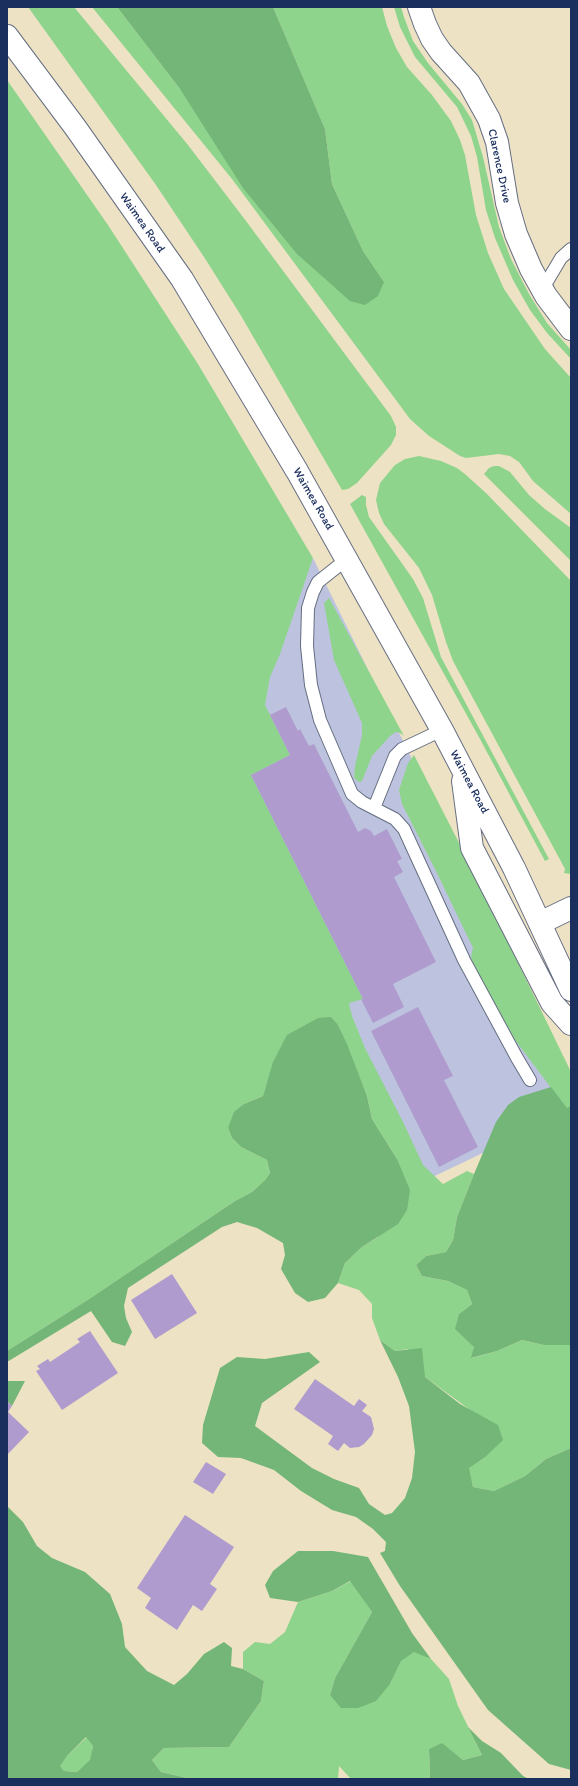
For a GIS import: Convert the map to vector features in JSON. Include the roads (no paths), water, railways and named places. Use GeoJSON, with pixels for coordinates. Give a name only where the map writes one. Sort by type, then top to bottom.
{"type":"FeatureCollection","features":[{"type":"Feature","properties":{"kind":"main road","name":"Clarence Drive"},"geometry":{"type":"LineString","coordinates":[[419,7],[432,39],[441,52],[469,83],[489,119],[497,142],[507,203],[516,234],[542,290],[571,329]]}},
{"type":"Feature","properties":{"kind":"main road","name":"Waimea Road"},"geometry":{"type":"LineString","coordinates":[[7,36],[75,127],[182,279],[297,470],[462,767],[514,868],[571,990]]}},
{"type":"Feature","properties":{"kind":"main road"},"geometry":{"type":"LineString","coordinates":[[462,767],[472,848],[552,1003],[571,1024]]}},
{"type":"Feature","properties":{"kind":"main road"},"geometry":{"type":"LineString","coordinates":[[540,923],[571,908]]}},
{"type":"Feature","properties":{"kind":"lane"},"geometry":{"type":"LineString","coordinates":[[542,290],[561,258],[571,249]]}},
{"type":"Feature","properties":{"kind":"lane"},"geometry":{"type":"LineString","coordinates":[[347,559],[318,582],[308,608],[307,646],[311,685],[320,720],[352,794],[362,802],[394,819],[404,829],[464,960],[516,1058],[530,1080]]}},
{"type":"Feature","properties":{"kind":"lane"},"geometry":{"type":"LineString","coordinates":[[374,808],[395,756],[402,749],[442,730]]}}]}
